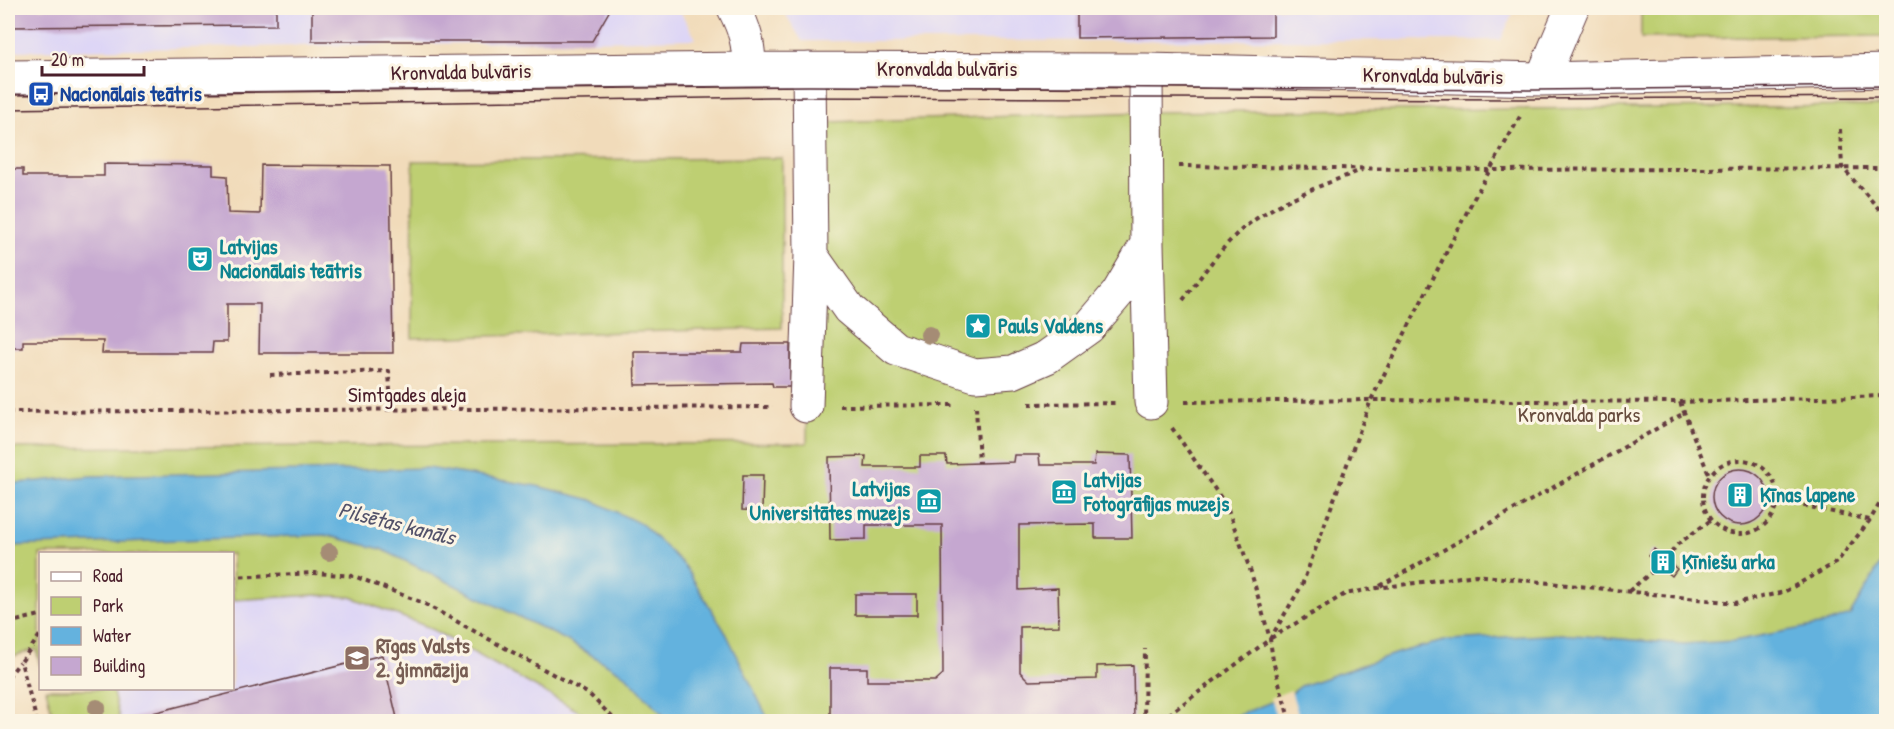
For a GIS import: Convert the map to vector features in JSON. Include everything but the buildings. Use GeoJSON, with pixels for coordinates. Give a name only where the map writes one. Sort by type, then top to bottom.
{"type":"FeatureCollection","features":[{"type":"Feature","properties":{"kind":"street"},"geometry":{"type":"LineString","coordinates":[[734,8],[745,30],[749,48],[749,69]]}},
{"type":"Feature","properties":{"kind":"street"},"geometry":{"type":"LineString","coordinates":[[1542,79],[1572,8]]}},
{"type":"Feature","properties":{"kind":"street"},"geometry":{"type":"LineString","coordinates":[[806,406],[811,255],[810,69]]}},
{"type":"Feature","properties":{"kind":"street","name":"Kronvalda bulvāris"},"geometry":{"type":"LineString","coordinates":[[8,77],[810,69],[1146,70],[1542,79],[1887,71]]}},
{"type":"Feature","properties":{"kind":"street"},"geometry":{"type":"LineString","coordinates":[[1146,70],[1146,244],[1151,402]]}},
{"type":"Feature","properties":{"kind":"street"},"geometry":{"type":"LineString","coordinates":[[811,255],[849,309],[896,349],[975,375],[1013,372],[1047,357],[1089,327],[1118,293],[1146,244]]}},
{"type":"Feature","properties":{"kind":"path"},"geometry":{"type":"LineString","coordinates":[[1270,639],[1302,585],[1371,400],[1489,170],[1542,79]]}},
{"type":"Feature","properties":{"kind":"path"},"geometry":{"type":"LineString","coordinates":[[1840,129],[1842,167],[1887,217]]}},
{"type":"Feature","properties":{"kind":"path"},"geometry":{"type":"LineString","coordinates":[[1146,165],[1489,170],[1887,168]]}},
{"type":"Feature","properties":{"kind":"path"},"geometry":{"type":"LineString","coordinates":[[1180,304],[1211,262],[1245,227],[1299,194],[1365,168]]}},
{"type":"Feature","properties":{"kind":"path"},"geometry":{"type":"LineString","coordinates":[[270,375],[389,371],[391,410]]}},
{"type":"Feature","properties":{"kind":"path"},"geometry":{"type":"LineString","coordinates":[[1151,402],[1371,400],[1680,402],[1887,396]]}},
{"type":"Feature","properties":{"kind":"path"},"geometry":{"type":"LineString","coordinates":[[1151,402],[1176,433],[1226,505],[1251,572],[1290,722]]}},
{"type":"Feature","properties":{"kind":"path"},"geometry":{"type":"LineString","coordinates":[[1680,402],[1709,475]]}},
{"type":"Feature","properties":{"kind":"path"},"geometry":{"type":"LineString","coordinates":[[976,405],[980,463]]}},
{"type":"Feature","properties":{"kind":"path","name":"Simtgades aleja"},"geometry":{"type":"LineString","coordinates":[[8,412],[806,406]]}},
{"type":"Feature","properties":{"kind":"path"},"geometry":{"type":"LineString","coordinates":[[1377,588],[1684,413]]}},
{"type":"Feature","properties":{"kind":"path"},"geometry":{"type":"LineString","coordinates":[[1741,459],[1763,467],[1776,488],[1777,500],[1766,523],[1744,534],[1732,533],[1720,528],[1705,510],[1702,498],[1709,475],[1718,466],[1728,461],[1741,459]]}},
{"type":"Feature","properties":{"kind":"path"},"geometry":{"type":"LineString","coordinates":[[1164,722],[1168,716],[1270,639],[1345,594],[1476,575],[1735,603],[1784,592],[1837,562],[1870,520],[1887,493]]}},
{"type":"Feature","properties":{"kind":"path"},"geometry":{"type":"LineString","coordinates":[[1777,500],[1870,520]]}},
{"type":"Feature","properties":{"kind":"path"},"geometry":{"type":"LineString","coordinates":[[1665,559],[1678,544],[1711,520]]}},
{"type":"Feature","properties":{"kind":"path"},"geometry":{"type":"LineString","coordinates":[[1628,591],[1660,565]]}},
{"type":"Feature","properties":{"kind":"path"},"geometry":{"type":"LineString","coordinates":[[234,577],[315,573],[354,576],[423,603],[589,694],[617,722]]}},
{"type":"Feature","properties":{"kind":"path"},"geometry":{"type":"LineString","coordinates":[[8,623],[39,615]]}},
{"type":"Feature","properties":{"kind":"path"},"geometry":{"type":"LineString","coordinates":[[8,677],[39,636]]}},
{"type":"Feature","properties":{"kind":"path"},"geometry":{"type":"LineString","coordinates":[[1144,649],[1144,722]]}},
{"type":"Feature","properties":{"kind":"path"},"geometry":{"type":"LineString","coordinates":[[21,662],[37,722]]}},
{"type":"Feature","properties":{"kind":"shaded area"},"geometry":{"type":"Polygon","coordinates":[[[8,8],[678,8],[696,39],[8,51],[8,8]]]}},
{"type":"Feature","properties":{"kind":"shaded area"},"geometry":{"type":"Polygon","coordinates":[[[782,8],[1515,8],[1501,40],[802,41],[782,8]]]}},
{"type":"Feature","properties":{"kind":"shaded area","name":"Rīgas Valsts 2. ģimnāzija"},"geometry":{"type":"Polygon","coordinates":[[[315,595],[351,597],[428,627],[582,713],[591,721],[120,721],[112,690],[234,690],[234,600],[315,595]]]}},
{"type":"Feature","properties":{"kind":"green space"},"geometry":{"type":"Polygon","coordinates":[[[1641,8],[1886,8],[1886,36],[1641,38],[1641,8]]]}},
{"type":"Feature","properties":{"kind":"green space","name":"Kronvalda parks"},"geometry":{"type":"Polygon","coordinates":[[[1886,106],[1886,721],[591,721],[582,713],[428,627],[351,597],[315,595],[234,600],[234,552],[39,552],[39,662],[36,649],[8,658],[8,448],[807,443],[809,135],[829,122],[1146,112],[1886,106]]]}},
{"type":"Feature","properties":{"kind":"green space"},"geometry":{"type":"Polygon","coordinates":[[[782,158],[782,328],[412,338],[413,161],[782,158]]]}},
{"type":"Feature","properties":{"kind":"green space"},"geometry":{"type":"Polygon","coordinates":[[[46,690],[112,690],[120,721],[54,721],[46,690]]]}},
{"type":"Feature","properties":{"kind":"water","name":"Pilsētas kanāls"},"geometry":{"type":"Polygon","coordinates":[[[428,468],[537,486],[592,500],[643,525],[685,566],[727,635],[769,721],[669,721],[625,675],[566,640],[381,549],[325,535],[8,546],[8,484],[90,476],[428,468]]]}},
{"type":"Feature","properties":{"kind":"water"},"geometry":{"type":"Polygon","coordinates":[[[1886,554],[1886,721],[1221,722],[1289,695],[1301,686],[1400,652],[1448,640],[1562,634],[1683,644],[1733,641],[1824,624],[1850,615],[1886,554]]]}},
{"type":"Feature","properties":{"kind":"pier"},"geometry":{"type":"Polygon","coordinates":[[[1291,690],[1300,721],[1278,721],[1271,698],[1291,690]]]}},
{"type":"Feature","properties":{"kind":"tram line"},"geometry":{"type":"LineString","coordinates":[[8,95],[809,86],[1536,90],[1886,86]]}},
{"type":"Feature","properties":{"kind":"tram line"},"geometry":{"type":"LineString","coordinates":[[8,109],[771,97],[1530,99],[1886,97]]}},
{"type":"Feature","properties":{"kind":"place","name":"Nacionālais teātris"},"geometry":{"type":"Point","coordinates":[41,94]}},
{"type":"Feature","properties":{"kind":"place","name":"Latvijas Nacionālais teātris"},"geometry":{"type":"Point","coordinates":[200,259]}},
{"type":"Feature","properties":{"kind":"place","name":"Pauls Valdens"},"geometry":{"type":"Point","coordinates":[978,326]}},
{"type":"Feature","properties":{"kind":"place","name":"Latvijas Fotogrāfijas muzejs"},"geometry":{"type":"Point","coordinates":[1064,492]}},
{"type":"Feature","properties":{"kind":"place","name":"Ķīnas lapene"},"geometry":{"type":"Point","coordinates":[1740,495]}},
{"type":"Feature","properties":{"kind":"place","name":"Latvijas Universitātes muzejs"},"geometry":{"type":"Point","coordinates":[929,501]}},
{"type":"Feature","properties":{"kind":"place","name":"Ķīniešu arka"},"geometry":{"type":"Point","coordinates":[1663,562]}},
{"type":"Feature","properties":{"kind":"place","name":"Rīgas Valsts 2. ģimnāzija"},"geometry":{"type":"Point","coordinates":[357,658]}}]}
